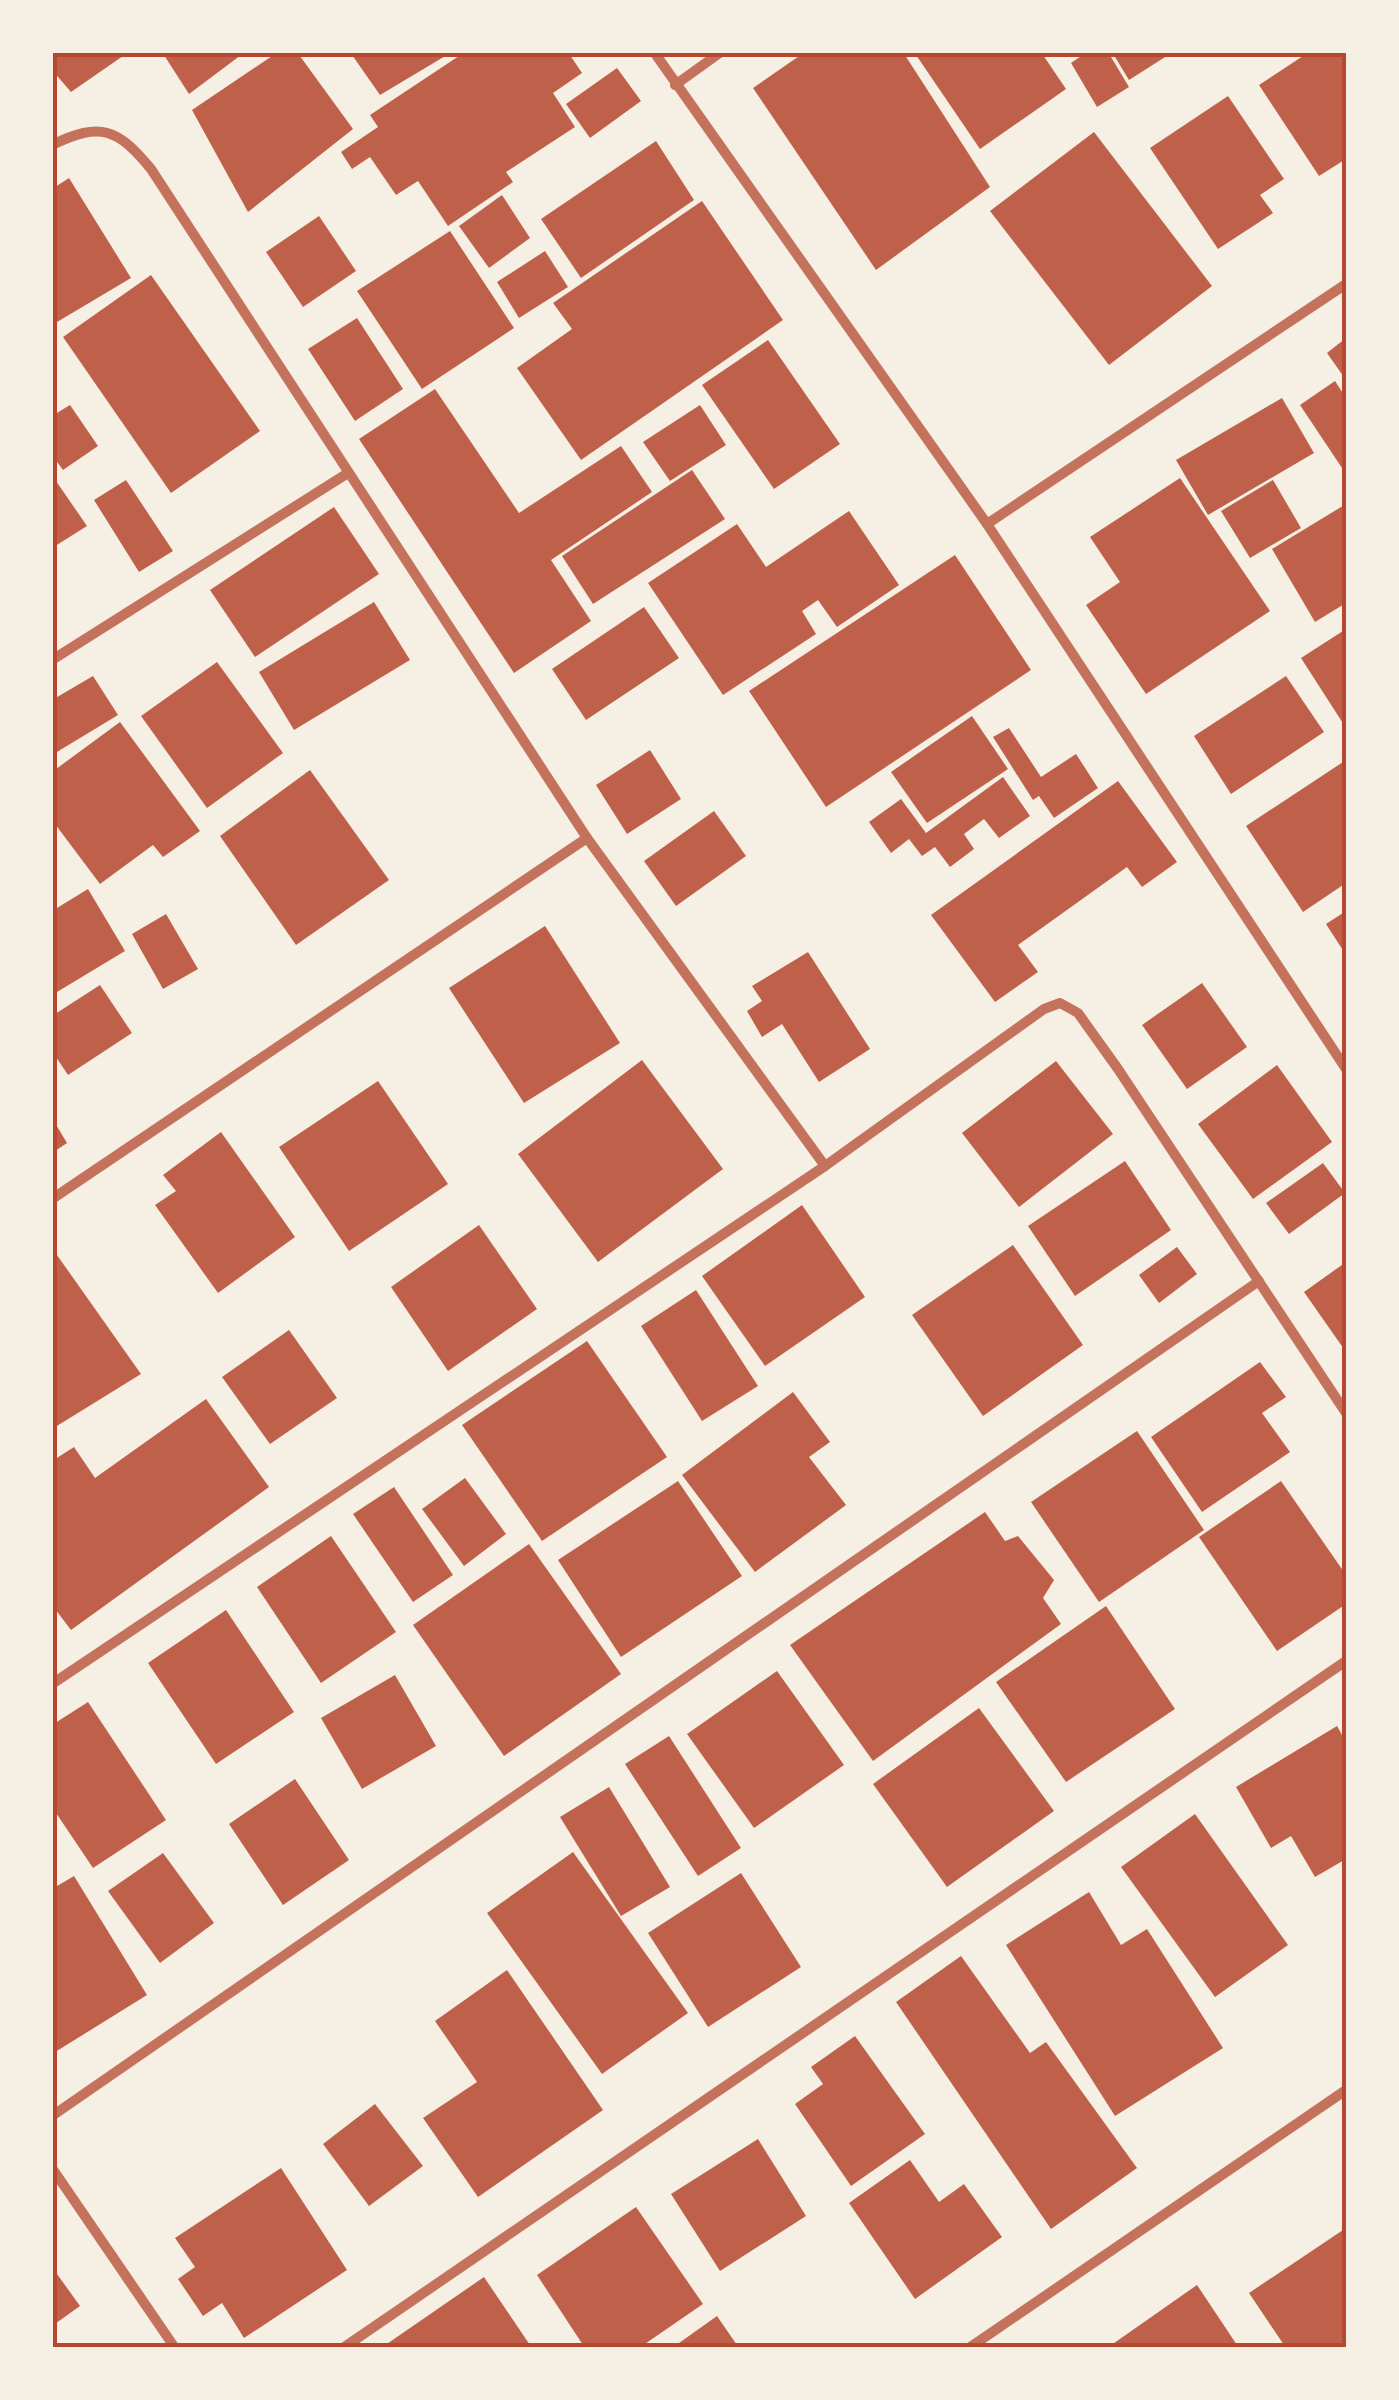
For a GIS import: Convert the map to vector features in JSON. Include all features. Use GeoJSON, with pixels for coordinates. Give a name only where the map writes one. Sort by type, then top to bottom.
{"type":"FeatureCollection","features":[{"type":"Feature","properties":{"kind":"street"},"geometry":{"type":"LineString","coordinates":[[654,52],[987,524],[1346,1069]]}},
{"type":"Feature","properties":{"kind":"street"},"geometry":{"type":"LineString","coordinates":[[675,85],[721,52]]}},
{"type":"Feature","properties":{"kind":"street"},"geometry":{"type":"LineString","coordinates":[[52,145],[101,130],[126,139],[151,169],[586,838],[825,1166]]}},
{"type":"Feature","properties":{"kind":"street"},"geometry":{"type":"LineString","coordinates":[[987,524],[1346,284]]}},
{"type":"Feature","properties":{"kind":"street"},"geometry":{"type":"LineString","coordinates":[[52,660],[348,473]]}},
{"type":"Feature","properties":{"kind":"street"},"geometry":{"type":"LineString","coordinates":[[52,1199],[586,838]]}},
{"type":"Feature","properties":{"kind":"street"},"geometry":{"type":"LineString","coordinates":[[52,1684],[825,1166],[1044,1009],[1060,1003],[1078,1013],[1346,1413]]}},
{"type":"Feature","properties":{"kind":"street"},"geometry":{"type":"LineString","coordinates":[[52,2116],[1258,1281]]}},
{"type":"Feature","properties":{"kind":"street"},"geometry":{"type":"LineString","coordinates":[[343,2348],[1346,1661]]}},
{"type":"Feature","properties":{"kind":"street"},"geometry":{"type":"LineString","coordinates":[[969,2348],[1346,2090]]}},
{"type":"Feature","properties":{"kind":"street"},"geometry":{"type":"LineString","coordinates":[[52,2168],[176,2348]]}},
{"type":"Feature","properties":{"kind":"building"},"geometry":{"type":"Polygon","coordinates":[[[52,52],[119,52],[123,56],[71,92],[52,70],[52,52]]]}},
{"type":"Feature","properties":{"kind":"building"},"geometry":{"type":"Polygon","coordinates":[[[162,52],[245,52],[189,94],[162,52]]]}},
{"type":"Feature","properties":{"kind":"building"},"geometry":{"type":"Polygon","coordinates":[[[278,52],[297,52],[353,129],[248,212],[192,110],[278,52]]]}},
{"type":"Feature","properties":{"kind":"building"},"geometry":{"type":"Polygon","coordinates":[[[350,52],[452,52],[380,95],[350,52]]]}},
{"type":"Feature","properties":{"kind":"building"},"geometry":{"type":"Polygon","coordinates":[[[465,52],[568,52],[582,73],[553,93],[575,127],[506,172],[513,182],[448,226],[418,181],[396,195],[370,157],[352,169],[341,152],[378,127],[370,115],[465,52]]]}},
{"type":"Feature","properties":{"kind":"building"},"geometry":{"type":"Polygon","coordinates":[[[805,52],[903,52],[990,187],[876,270],[753,88],[805,52]]]}},
{"type":"Feature","properties":{"kind":"building"},"geometry":{"type":"Polygon","coordinates":[[[914,52],[1041,52],[1066,89],[980,149],[914,52]]]}},
{"type":"Feature","properties":{"kind":"building"},"geometry":{"type":"Polygon","coordinates":[[[1087,52],[1108,52],[1129,87],[1097,107],[1071,63],[1087,52]]]}},
{"type":"Feature","properties":{"kind":"building"},"geometry":{"type":"Polygon","coordinates":[[[1112,52],[1173,52],[1129,80],[1112,52]]]}},
{"type":"Feature","properties":{"kind":"building"},"geometry":{"type":"Polygon","coordinates":[[[1309,52],[1346,52],[1346,159],[1319,176],[1259,85],[1309,52]]]}},
{"type":"Feature","properties":{"kind":"building"},"geometry":{"type":"Polygon","coordinates":[[[617,68],[641,101],[590,138],[566,104],[617,68]]]}},
{"type":"Feature","properties":{"kind":"building"},"geometry":{"type":"Polygon","coordinates":[[[1228,96],[1284,179],[1260,195],[1273,213],[1218,249],[1150,148],[1228,96]]]}},
{"type":"Feature","properties":{"kind":"building"},"geometry":{"type":"Polygon","coordinates":[[[1094,132],[1212,286],[1109,365],[990,211],[1094,132]]]}},
{"type":"Feature","properties":{"kind":"building"},"geometry":{"type":"Polygon","coordinates":[[[656,141],[694,200],[581,278],[541,219],[656,141]]]}},
{"type":"Feature","properties":{"kind":"building"},"geometry":{"type":"Polygon","coordinates":[[[69,178],[131,278],[52,325],[52,189],[69,178]]]}},
{"type":"Feature","properties":{"kind":"building"},"geometry":{"type":"Polygon","coordinates":[[[502,195],[530,238],[489,268],[459,226],[502,195]]]}},
{"type":"Feature","properties":{"kind":"building"},"geometry":{"type":"Polygon","coordinates":[[[702,201],[783,320],[581,460],[517,368],[572,329],[553,303],[702,201]]]}},
{"type":"Feature","properties":{"kind":"building"},"geometry":{"type":"Polygon","coordinates":[[[319,216],[356,271],[303,307],[266,252],[319,216]]]}},
{"type":"Feature","properties":{"kind":"building"},"geometry":{"type":"Polygon","coordinates":[[[450,231],[514,328],[422,389],[357,291],[450,231]]]}},
{"type":"Feature","properties":{"kind":"building"},"geometry":{"type":"Polygon","coordinates":[[[545,251],[568,287],[519,318],[497,282],[545,251]]]}},
{"type":"Feature","properties":{"kind":"building"},"geometry":{"type":"Polygon","coordinates":[[[151,275],[260,431],[171,493],[63,337],[151,275]]]}},
{"type":"Feature","properties":{"kind":"building"},"geometry":{"type":"Polygon","coordinates":[[[357,318],[403,389],[355,421],[308,349],[357,318]]]}},
{"type":"Feature","properties":{"kind":"building"},"geometry":{"type":"Polygon","coordinates":[[[1346,338],[1346,380],[1327,353],[1346,338]]]}},
{"type":"Feature","properties":{"kind":"building"},"geometry":{"type":"Polygon","coordinates":[[[768,340],[840,444],[774,489],[702,385],[768,340]]]}},
{"type":"Feature","properties":{"kind":"building"},"geometry":{"type":"Polygon","coordinates":[[[1335,381],[1346,398],[1346,474],[1300,405],[1335,381]]]}},
{"type":"Feature","properties":{"kind":"building"},"geometry":{"type":"Polygon","coordinates":[[[435,389],[519,513],[621,446],[652,492],[551,560],[591,621],[514,673],[359,439],[435,389]]]}},
{"type":"Feature","properties":{"kind":"building"},"geometry":{"type":"Polygon","coordinates":[[[1282,398],[1314,453],[1208,515],[1176,460],[1282,398]]]}},
{"type":"Feature","properties":{"kind":"building"},"geometry":{"type":"Polygon","coordinates":[[[70,405],[98,446],[63,470],[52,455],[52,416],[70,405]]]}},
{"type":"Feature","properties":{"kind":"building"},"geometry":{"type":"Polygon","coordinates":[[[700,405],[726,445],[670,481],[643,442],[700,405]]]}},
{"type":"Feature","properties":{"kind":"building"},"geometry":{"type":"Polygon","coordinates":[[[692,470],[725,519],[593,604],[562,556],[692,470]]]}},
{"type":"Feature","properties":{"kind":"building"},"geometry":{"type":"Polygon","coordinates":[[[1180,478],[1270,611],[1146,694],[1086,605],[1120,582],[1090,537],[1180,478]]]}},
{"type":"Feature","properties":{"kind":"building"},"geometry":{"type":"Polygon","coordinates":[[[126,480],[173,551],[139,572],[94,500],[126,480]]]}},
{"type":"Feature","properties":{"kind":"building"},"geometry":{"type":"Polygon","coordinates":[[[1273,480],[1301,528],[1250,558],[1221,511],[1273,480]]]}},
{"type":"Feature","properties":{"kind":"building"},"geometry":{"type":"Polygon","coordinates":[[[56,481],[87,526],[52,548],[52,483],[56,481]]]}},
{"type":"Feature","properties":{"kind":"building"},"geometry":{"type":"Polygon","coordinates":[[[1346,504],[1346,603],[1315,622],[1272,549],[1346,504]]]}},
{"type":"Feature","properties":{"kind":"building"},"geometry":{"type":"Polygon","coordinates":[[[334,507],[379,574],[255,657],[210,590],[334,507]]]}},
{"type":"Feature","properties":{"kind":"building"},"geometry":{"type":"Polygon","coordinates":[[[849,511],[899,585],[837,627],[818,600],[802,611],[816,634],[723,695],[648,583],[737,524],[766,567],[849,511]]]}},
{"type":"Feature","properties":{"kind":"building"},"geometry":{"type":"Polygon","coordinates":[[[955,555],[1031,670],[826,807],[749,691],[955,555]]]}},
{"type":"Feature","properties":{"kind":"building"},"geometry":{"type":"Polygon","coordinates":[[[374,602],[410,660],[294,730],[259,672],[374,602]]]}},
{"type":"Feature","properties":{"kind":"building"},"geometry":{"type":"Polygon","coordinates":[[[644,607],[679,658],[586,720],[552,669],[644,607]]]}},
{"type":"Feature","properties":{"kind":"building"},"geometry":{"type":"Polygon","coordinates":[[[1346,629],[1346,728],[1301,658],[1346,629]]]}},
{"type":"Feature","properties":{"kind":"building"},"geometry":{"type":"Polygon","coordinates":[[[217,662],[283,753],[207,808],[141,716],[217,662]]]}},
{"type":"Feature","properties":{"kind":"building"},"geometry":{"type":"Polygon","coordinates":[[[93,676],[118,715],[52,755],[52,700],[93,676]]]}},
{"type":"Feature","properties":{"kind":"building"},"geometry":{"type":"Polygon","coordinates":[[[1286,676],[1324,732],[1231,794],[1194,736],[1286,676]]]}},
{"type":"Feature","properties":{"kind":"building"},"geometry":{"type":"Polygon","coordinates":[[[972,716],[1008,769],[927,823],[891,772],[972,716]]]}},
{"type":"Feature","properties":{"kind":"building"},"geometry":{"type":"Polygon","coordinates":[[[120,722],[200,831],[163,857],[153,845],[100,884],[52,820],[52,772],[120,722]]]}},
{"type":"Feature","properties":{"kind":"building"},"geometry":{"type":"Polygon","coordinates":[[[1009,728],[1041,777],[1076,754],[1098,788],[1054,818],[1039,796],[1033,800],[993,737],[1009,728]]]}},
{"type":"Feature","properties":{"kind":"building"},"geometry":{"type":"Polygon","coordinates":[[[650,750],[681,799],[627,834],[596,785],[650,750]]]}},
{"type":"Feature","properties":{"kind":"building"},"geometry":{"type":"Polygon","coordinates":[[[1346,760],[1346,883],[1303,912],[1246,826],[1346,760]]]}},
{"type":"Feature","properties":{"kind":"building"},"geometry":{"type":"Polygon","coordinates":[[[310,770],[389,880],[296,945],[220,836],[310,770]]]}},
{"type":"Feature","properties":{"kind":"building"},"geometry":{"type":"Polygon","coordinates":[[[1003,777],[1030,816],[999,838],[984,819],[964,834],[974,849],[950,867],[935,847],[922,856],[909,839],[891,853],[869,822],[901,799],[926,833],[1003,777]]]}},
{"type":"Feature","properties":{"kind":"building"},"geometry":{"type":"Polygon","coordinates":[[[1118,781],[1177,862],[1142,887],[1127,867],[1018,945],[1038,972],[995,1002],[931,915],[1118,781]]]}},
{"type":"Feature","properties":{"kind":"building"},"geometry":{"type":"Polygon","coordinates":[[[714,811],[746,856],[676,906],[644,861],[714,811]]]}},
{"type":"Feature","properties":{"kind":"building"},"geometry":{"type":"Polygon","coordinates":[[[88,889],[125,951],[52,995],[52,911],[88,889]]]}},
{"type":"Feature","properties":{"kind":"building"},"geometry":{"type":"Polygon","coordinates":[[[1346,911],[1346,955],[1326,924],[1346,911]]]}},
{"type":"Feature","properties":{"kind":"building"},"geometry":{"type":"Polygon","coordinates":[[[166,914],[198,969],[163,989],[132,934],[166,914]]]}},
{"type":"Feature","properties":{"kind":"building"},"geometry":{"type":"Polygon","coordinates":[[[545,926],[620,1043],[524,1103],[449,988],[545,926]]]}},
{"type":"Feature","properties":{"kind":"building"},"geometry":{"type":"Polygon","coordinates":[[[808,952],[870,1049],[819,1082],[782,1024],[762,1037],[747,1011],[762,1001],[752,986],[808,952]]]}},
{"type":"Feature","properties":{"kind":"building"},"geometry":{"type":"Polygon","coordinates":[[[1202,983],[1247,1047],[1187,1089],[1142,1025],[1202,983]]]}},
{"type":"Feature","properties":{"kind":"building"},"geometry":{"type":"Polygon","coordinates":[[[100,985],[132,1033],[68,1075],[52,1051],[52,1016],[100,985]]]}},
{"type":"Feature","properties":{"kind":"building"},"geometry":{"type":"Polygon","coordinates":[[[642,1060],[723,1169],[598,1262],[518,1154],[642,1060]]]}},
{"type":"Feature","properties":{"kind":"building"},"geometry":{"type":"Polygon","coordinates":[[[1056,1061],[1113,1134],[1019,1207],[962,1133],[1056,1061]]]}},
{"type":"Feature","properties":{"kind":"building"},"geometry":{"type":"Polygon","coordinates":[[[1277,1065],[1332,1142],[1253,1199],[1198,1124],[1277,1065]]]}},
{"type":"Feature","properties":{"kind":"building"},"geometry":{"type":"Polygon","coordinates":[[[378,1081],[448,1184],[349,1251],[279,1147],[378,1081]]]}},
{"type":"Feature","properties":{"kind":"building"},"geometry":{"type":"Polygon","coordinates":[[[52,1118],[67,1143],[52,1153],[52,1118]]]}},
{"type":"Feature","properties":{"kind":"building"},"geometry":{"type":"Polygon","coordinates":[[[221,1132],[295,1237],[218,1293],[155,1205],[176,1191],[163,1175],[221,1132]]]}},
{"type":"Feature","properties":{"kind":"building"},"geometry":{"type":"Polygon","coordinates":[[[1125,1161],[1171,1230],[1075,1296],[1028,1226],[1125,1161]]]}},
{"type":"Feature","properties":{"kind":"building"},"geometry":{"type":"Polygon","coordinates":[[[1323,1163],[1345,1193],[1289,1234],[1266,1203],[1323,1163]]]}},
{"type":"Feature","properties":{"kind":"building"},"geometry":{"type":"Polygon","coordinates":[[[802,1205],[865,1297],[765,1366],[702,1276],[802,1205]]]}},
{"type":"Feature","properties":{"kind":"building"},"geometry":{"type":"Polygon","coordinates":[[[479,1225],[537,1309],[448,1371],[391,1287],[479,1225]]]}},
{"type":"Feature","properties":{"kind":"building"},"geometry":{"type":"Polygon","coordinates":[[[1013,1245],[1083,1345],[983,1416],[912,1315],[1013,1245]]]}},
{"type":"Feature","properties":{"kind":"building"},"geometry":{"type":"Polygon","coordinates":[[[1177,1247],[1197,1274],[1159,1303],[1139,1275],[1177,1247]]]}},
{"type":"Feature","properties":{"kind":"building"},"geometry":{"type":"Polygon","coordinates":[[[52,1248],[141,1374],[52,1429],[52,1248]]]}},
{"type":"Feature","properties":{"kind":"building"},"geometry":{"type":"Polygon","coordinates":[[[1346,1262],[1346,1352],[1304,1292],[1346,1262]]]}},
{"type":"Feature","properties":{"kind":"building"},"geometry":{"type":"Polygon","coordinates":[[[696,1290],[758,1386],[702,1421],[641,1326],[696,1290]]]}},
{"type":"Feature","properties":{"kind":"building"},"geometry":{"type":"Polygon","coordinates":[[[289,1330],[337,1398],[270,1444],[222,1377],[289,1330]]]}},
{"type":"Feature","properties":{"kind":"building"},"geometry":{"type":"Polygon","coordinates":[[[587,1341],[667,1457],[542,1541],[462,1425],[587,1341]]]}},
{"type":"Feature","properties":{"kind":"building"},"geometry":{"type":"Polygon","coordinates":[[[1260,1362],[1286,1397],[1262,1413],[1290,1452],[1202,1512],[1151,1437],[1260,1362]]]}},
{"type":"Feature","properties":{"kind":"building"},"geometry":{"type":"Polygon","coordinates":[[[793,1392],[830,1442],[809,1457],[846,1505],[755,1572],[682,1475],[793,1392]]]}},
{"type":"Feature","properties":{"kind":"building"},"geometry":{"type":"Polygon","coordinates":[[[206,1399],[269,1487],[71,1630],[52,1605],[52,1461],[74,1447],[95,1478],[206,1399]]]}},
{"type":"Feature","properties":{"kind":"building"},"geometry":{"type":"Polygon","coordinates":[[[1137,1431],[1204,1530],[1099,1602],[1031,1502],[1137,1431]]]}},
{"type":"Feature","properties":{"kind":"building"},"geometry":{"type":"Polygon","coordinates":[[[465,1478],[506,1534],[464,1566],[422,1509],[465,1478]]]}},
{"type":"Feature","properties":{"kind":"building"},"geometry":{"type":"Polygon","coordinates":[[[678,1481],[742,1576],[621,1657],[558,1560],[678,1481]]]}},
{"type":"Feature","properties":{"kind":"building"},"geometry":{"type":"Polygon","coordinates":[[[1281,1481],[1346,1575],[1346,1604],[1277,1651],[1199,1537],[1281,1481]]]}},
{"type":"Feature","properties":{"kind":"building"},"geometry":{"type":"Polygon","coordinates":[[[394,1487],[453,1575],[413,1602],[353,1514],[394,1487]]]}},
{"type":"Feature","properties":{"kind":"building"},"geometry":{"type":"Polygon","coordinates":[[[985,1512],[1005,1541],[1018,1536],[1054,1580],[1043,1598],[1061,1624],[873,1761],[790,1645],[985,1512]]]}},
{"type":"Feature","properties":{"kind":"building"},"geometry":{"type":"Polygon","coordinates":[[[331,1536],[396,1632],[321,1683],[257,1587],[331,1536]]]}},
{"type":"Feature","properties":{"kind":"building"},"geometry":{"type":"Polygon","coordinates":[[[529,1544],[621,1674],[504,1756],[413,1625],[529,1544]]]}},
{"type":"Feature","properties":{"kind":"building"},"geometry":{"type":"Polygon","coordinates":[[[1106,1606],[1175,1709],[1066,1782],[996,1682],[1106,1606]]]}},
{"type":"Feature","properties":{"kind":"building"},"geometry":{"type":"Polygon","coordinates":[[[226,1610],[294,1712],[216,1764],[148,1663],[226,1610]]]}},
{"type":"Feature","properties":{"kind":"building"},"geometry":{"type":"Polygon","coordinates":[[[777,1671],[844,1765],[754,1828],[687,1734],[777,1671]]]}},
{"type":"Feature","properties":{"kind":"building"},"geometry":{"type":"Polygon","coordinates":[[[395,1675],[436,1746],[362,1789],[321,1718],[395,1675]]]}},
{"type":"Feature","properties":{"kind":"building"},"geometry":{"type":"Polygon","coordinates":[[[88,1702],[166,1820],[93,1868],[52,1807],[52,1725],[88,1702]]]}},
{"type":"Feature","properties":{"kind":"building"},"geometry":{"type":"Polygon","coordinates":[[[979,1708],[1054,1811],[947,1887],[873,1784],[979,1708]]]}},
{"type":"Feature","properties":{"kind":"building"},"geometry":{"type":"Polygon","coordinates":[[[1337,1726],[1346,1742],[1346,1859],[1315,1877],[1291,1836],[1271,1848],[1236,1787],[1337,1726]]]}},
{"type":"Feature","properties":{"kind":"building"},"geometry":{"type":"Polygon","coordinates":[[[669,1736],[741,1848],[698,1876],[625,1764],[669,1736]]]}},
{"type":"Feature","properties":{"kind":"building"},"geometry":{"type":"Polygon","coordinates":[[[295,1779],[349,1860],[283,1905],[229,1824],[295,1779]]]}},
{"type":"Feature","properties":{"kind":"building"},"geometry":{"type":"Polygon","coordinates":[[[609,1787],[670,1887],[621,1916],[560,1817],[609,1787]]]}},
{"type":"Feature","properties":{"kind":"building"},"geometry":{"type":"Polygon","coordinates":[[[1195,1814],[1288,1945],[1215,1997],[1121,1867],[1195,1814]]]}},
{"type":"Feature","properties":{"kind":"building"},"geometry":{"type":"Polygon","coordinates":[[[573,1852],[688,2013],[602,2074],[487,1913],[573,1852]]]}},
{"type":"Feature","properties":{"kind":"building"},"geometry":{"type":"Polygon","coordinates":[[[163,1853],[214,1923],[160,1963],[108,1891],[163,1853]]]}},
{"type":"Feature","properties":{"kind":"building"},"geometry":{"type":"Polygon","coordinates":[[[741,1873],[801,1967],[708,2027],[648,1933],[741,1873]]]}},
{"type":"Feature","properties":{"kind":"building"},"geometry":{"type":"Polygon","coordinates":[[[74,1876],[147,1995],[52,2054],[52,1889],[74,1876]]]}},
{"type":"Feature","properties":{"kind":"building"},"geometry":{"type":"Polygon","coordinates":[[[1089,1892],[1121,1945],[1147,1929],[1223,2048],[1115,2116],[1006,1945],[1089,1892]]]}},
{"type":"Feature","properties":{"kind":"building"},"geometry":{"type":"Polygon","coordinates":[[[961,1956],[1030,2053],[1046,2042],[1137,2168],[1051,2229],[896,2002],[961,1956]]]}},
{"type":"Feature","properties":{"kind":"building"},"geometry":{"type":"Polygon","coordinates":[[[507,1970],[603,2110],[478,2197],[423,2118],[477,2082],[435,2021],[507,1970]]]}},
{"type":"Feature","properties":{"kind":"building"},"geometry":{"type":"Polygon","coordinates":[[[855,2036],[925,2134],[851,2186],[795,2104],[823,2084],[811,2067],[855,2036]]]}},
{"type":"Feature","properties":{"kind":"building"},"geometry":{"type":"Polygon","coordinates":[[[375,2104],[423,2166],[369,2206],[323,2144],[375,2104]]]}},
{"type":"Feature","properties":{"kind":"building"},"geometry":{"type":"Polygon","coordinates":[[[758,2139],[806,2216],[720,2271],[671,2194],[758,2139]]]}},
{"type":"Feature","properties":{"kind":"building"},"geometry":{"type":"Polygon","coordinates":[[[910,2160],[939,2202],[964,2184],[1002,2237],[915,2299],[849,2203],[910,2160]]]}},
{"type":"Feature","properties":{"kind":"building"},"geometry":{"type":"Polygon","coordinates":[[[281,2168],[347,2270],[244,2338],[222,2303],[203,2316],[178,2279],[195,2267],[175,2238],[281,2168]]]}},
{"type":"Feature","properties":{"kind":"building"},"geometry":{"type":"Polygon","coordinates":[[[636,2207],[703,2304],[639,2348],[585,2348],[537,2275],[636,2207]]]}},
{"type":"Feature","properties":{"kind":"building"},"geometry":{"type":"Polygon","coordinates":[[[1346,2228],[1346,2348],[1286,2348],[1249,2293],[1346,2228]]]}},
{"type":"Feature","properties":{"kind":"building"},"geometry":{"type":"Polygon","coordinates":[[[52,2267],[80,2306],[52,2326],[52,2267]]]}},
{"type":"Feature","properties":{"kind":"building"},"geometry":{"type":"Polygon","coordinates":[[[484,2277],[532,2348],[381,2348],[484,2277]]]}},
{"type":"Feature","properties":{"kind":"building"},"geometry":{"type":"Polygon","coordinates":[[[1197,2285],[1239,2348],[1107,2348],[1197,2285]]]}},
{"type":"Feature","properties":{"kind":"building"},"geometry":{"type":"Polygon","coordinates":[[[717,2316],[739,2348],[672,2348],[717,2316]]]}}]}
